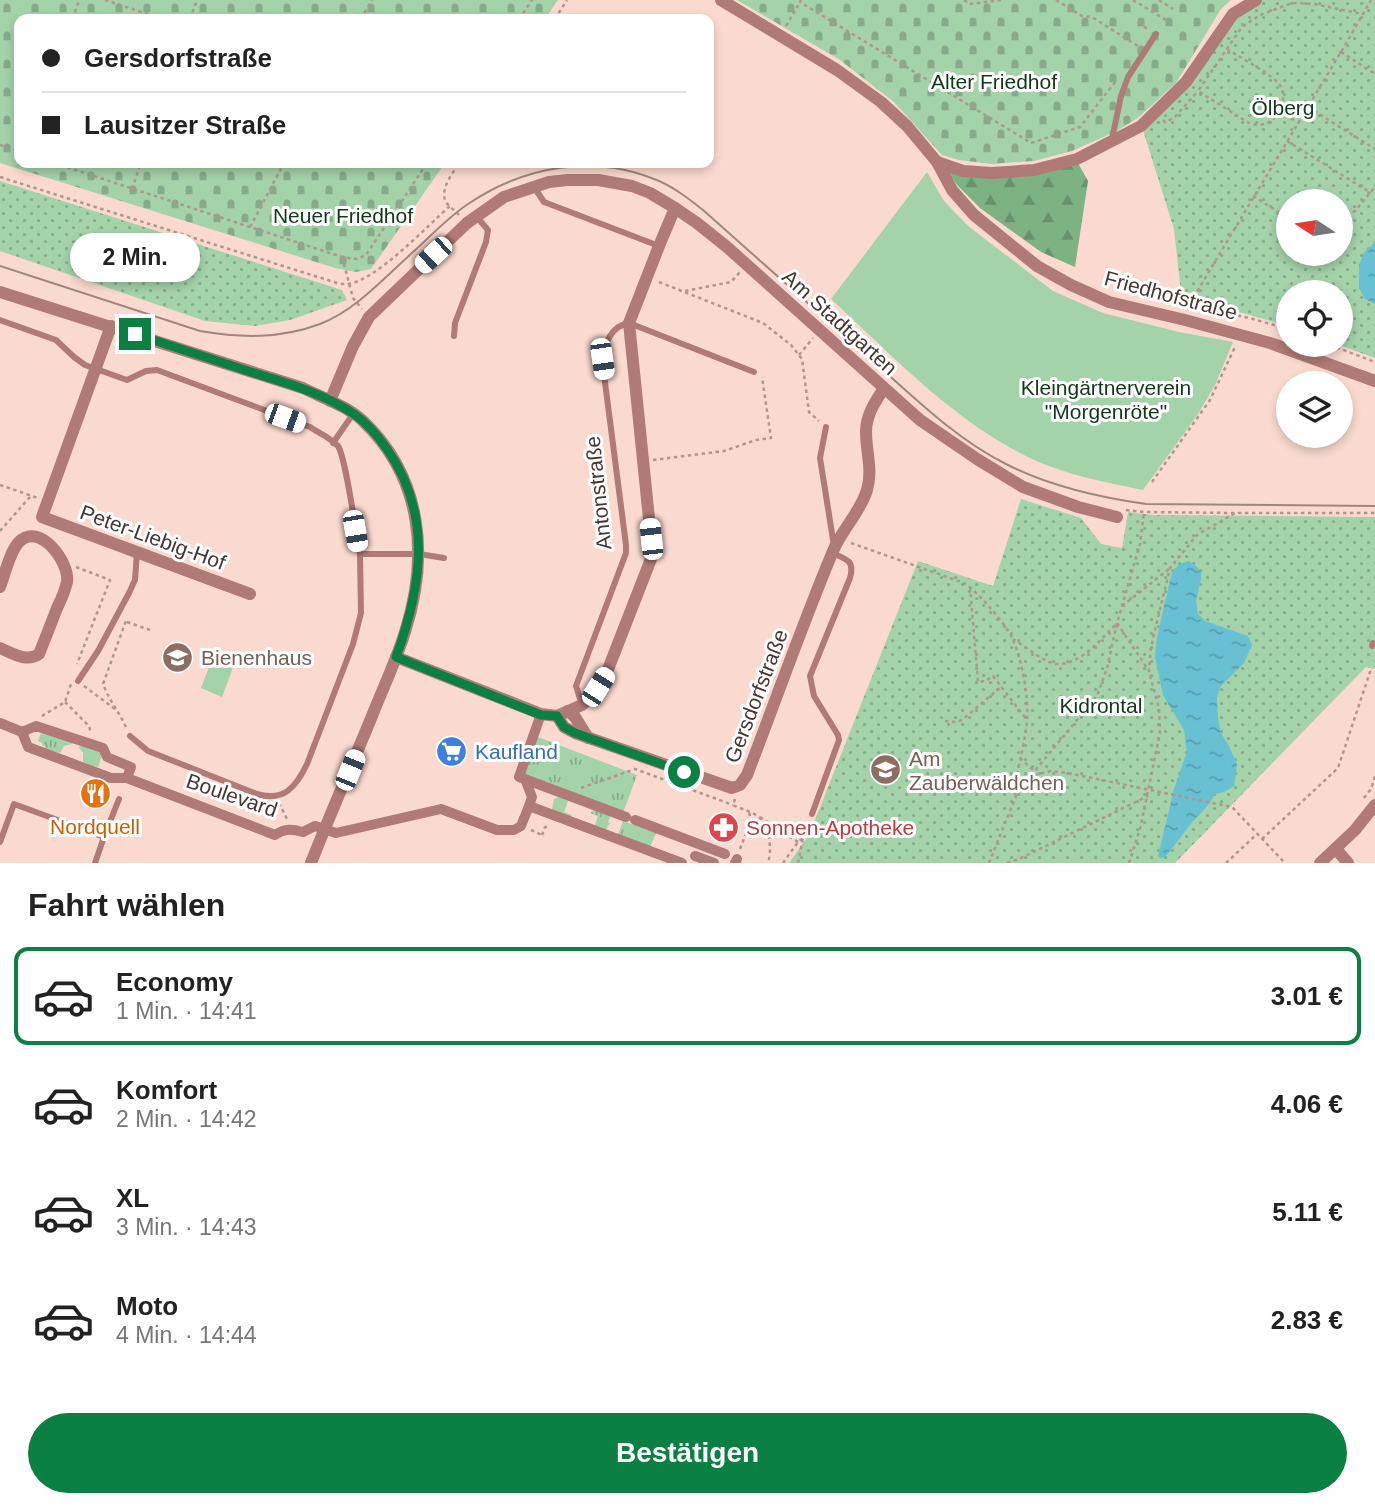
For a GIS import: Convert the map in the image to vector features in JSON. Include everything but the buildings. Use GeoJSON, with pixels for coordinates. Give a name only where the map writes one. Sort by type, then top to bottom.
{"type":"FeatureCollection","features":[{"type":"Feature","properties":{"kind":"street","name":"Friedhofstraße"},"geometry":{"type":"LineString","coordinates":[[721,0],[837,70],[881,102],[907,126],[937,162],[952,190],[974,215],[1037,266],[1109,302],[1239,334],[1298,352],[1375,381]]}},
{"type":"Feature","properties":{"kind":"street"},"geometry":{"type":"LineString","coordinates":[[937,162],[963,171],[992,173],[1034,170],[1077,159],[1141,125],[1186,82],[1233,14],[1256,0]]}},
{"type":"Feature","properties":{"kind":"street","name":"Am Stadtgarten"},"geometry":{"type":"LineString","coordinates":[[330,401],[353,346],[369,317],[475,215],[504,197],[549,182],[605,181],[632,186],[650,193],[697,222],[920,420],[977,459],[1023,487],[1078,507],[1117,517]]}},
{"type":"Feature","properties":{"kind":"street","name":"Antonstraße"},"geometry":{"type":"LineString","coordinates":[[396,657],[541,715],[563,714],[582,705],[607,672],[651,559],[652,548],[629,323],[676,208]]}},
{"type":"Feature","properties":{"kind":"street"},"geometry":{"type":"LineString","coordinates":[[0,292],[303,388],[363,421],[398,465],[406,481],[416,515],[419,554],[412,606],[396,657],[311,863]]}},
{"type":"Feature","properties":{"kind":"street"},"geometry":{"type":"LineString","coordinates":[[35,537],[111,326]]}},
{"type":"Feature","properties":{"kind":"street","name":"Gersdorfstraße"},"geometry":{"type":"LineString","coordinates":[[563,714],[564,727],[589,738],[736,787],[747,775],[835,546],[867,490],[870,465],[866,430],[871,408],[884,388]]}},
{"type":"Feature","properties":{"kind":"street","name":"Peter-Liebig-Hof"},"geometry":{"type":"LineString","coordinates":[[42,517],[250,594]]}},
{"type":"Feature","properties":{"kind":"street"},"geometry":{"type":"LineString","coordinates":[[0,587],[18,543],[26,537],[47,542],[64,562],[67,581],[39,654],[28,659],[0,648]]}},
{"type":"Feature","properties":{"kind":"street"},"geometry":{"type":"LineString","coordinates":[[541,715],[519,777],[725,854]]}},
{"type":"Feature","properties":{"kind":"street","name":"Boulevard"},"geometry":{"type":"LineString","coordinates":[[0,723],[25,731],[36,726],[103,748],[107,757],[131,767],[127,778]]}},
{"type":"Feature","properties":{"kind":"street","name":"Boulevard"},"geometry":{"type":"LineString","coordinates":[[25,731],[28,747],[111,778],[127,778],[275,835],[292,829],[303,832],[314,826],[335,833],[441,809],[497,830],[514,830],[521,826]]}},
{"type":"Feature","properties":{"kind":"street"},"geometry":{"type":"LineString","coordinates":[[521,826],[532,797],[525,779]]}},
{"type":"Feature","properties":{"kind":"street"},"geometry":{"type":"LineString","coordinates":[[1320,863],[1363,821],[1375,805]]}},
{"type":"Feature","properties":{"kind":"street"},"geometry":{"type":"LineString","coordinates":[[529,806],[682,863]]}},
{"type":"Feature","properties":{"kind":"street"},"geometry":{"type":"LineString","coordinates":[[699,844],[694,859],[714,863]]}},
{"type":"Feature","properties":{"kind":"street"},"geometry":{"type":"LineString","coordinates":[[1336,849],[1348,863]]}},
{"type":"Feature","properties":{"kind":"lane"},"geometry":{"type":"LineString","coordinates":[[1111,141],[1128,77],[1156,34]]}},
{"type":"Feature","properties":{"kind":"lane"},"geometry":{"type":"LineString","coordinates":[[534,187],[544,202],[659,246]]}},
{"type":"Feature","properties":{"kind":"lane"},"geometry":{"type":"LineString","coordinates":[[454,336],[455,323],[486,242],[488,230],[475,215]]}},
{"type":"Feature","properties":{"kind":"lane"},"geometry":{"type":"LineString","coordinates":[[0,320],[56,341],[85,365],[127,380],[146,371],[158,370],[310,427],[339,447],[359,554],[361,613],[353,645],[299,780],[276,797],[266,797],[148,751],[130,736]]}},
{"type":"Feature","properties":{"kind":"lane"},"geometry":{"type":"LineString","coordinates":[[629,323],[754,372]]}},
{"type":"Feature","properties":{"kind":"lane","name":"Antonstraße"},"geometry":{"type":"LineString","coordinates":[[582,705],[576,686],[626,553],[602,359],[614,328],[629,323]]}},
{"type":"Feature","properties":{"kind":"lane"},"geometry":{"type":"LineString","coordinates":[[333,443],[353,414]]}},
{"type":"Feature","properties":{"kind":"lane","name":"Gersdorfstraße"},"geometry":{"type":"LineString","coordinates":[[826,427],[820,458],[835,546]]}},
{"type":"Feature","properties":{"kind":"lane"},"geometry":{"type":"LineString","coordinates":[[812,814],[839,740],[814,696],[810,676],[852,568],[851,563],[835,546]]}},
{"type":"Feature","properties":{"kind":"lane"},"geometry":{"type":"LineString","coordinates":[[75,679],[98,651],[129,593],[135,580],[136,552]]}},
{"type":"Feature","properties":{"kind":"lane"},"geometry":{"type":"LineString","coordinates":[[359,554],[419,554],[444,558]]}},
{"type":"Feature","properties":{"kind":"lane"},"geometry":{"type":"LineString","coordinates":[[95,863],[119,799]]}},
{"type":"Feature","properties":{"kind":"lane"},"geometry":{"type":"LineString","coordinates":[[0,842],[14,804],[104,837]]}},
{"type":"Feature","properties":{"kind":"path"},"geometry":{"type":"LineString","coordinates":[[105,0],[148,14]]}},
{"type":"Feature","properties":{"kind":"path"},"geometry":{"type":"LineString","coordinates":[[964,0],[970,4],[1002,0]]}},
{"type":"Feature","properties":{"kind":"path"},"geometry":{"type":"LineString","coordinates":[[1056,0],[1082,16],[1092,17],[1146,50]]}},
{"type":"Feature","properties":{"kind":"path"},"geometry":{"type":"LineString","coordinates":[[1133,0],[1166,20]]}},
{"type":"Feature","properties":{"kind":"path"},"geometry":{"type":"LineString","coordinates":[[1159,0],[1173,9]]}},
{"type":"Feature","properties":{"kind":"path"},"geometry":{"type":"LineString","coordinates":[[1185,320],[1189,304],[1371,0]]}},
{"type":"Feature","properties":{"kind":"path"},"geometry":{"type":"LineString","coordinates":[[780,35],[801,1],[1031,143],[1080,127],[1118,77]]}},
{"type":"Feature","properties":{"kind":"path"},"geometry":{"type":"LineString","coordinates":[[1155,112],[1165,122],[1174,118],[1198,91],[1242,27],[1260,15],[1292,3],[1314,4],[1363,14]]}},
{"type":"Feature","properties":{"kind":"path"},"geometry":{"type":"LineString","coordinates":[[1198,91],[1254,124],[1271,121],[1279,111],[1283,95],[1276,80],[1227,49]]}},
{"type":"Feature","properties":{"kind":"path"},"geometry":{"type":"LineString","coordinates":[[1341,52],[1375,74]]}},
{"type":"Feature","properties":{"kind":"path"},"geometry":{"type":"LineString","coordinates":[[1308,107],[1375,149]]}},
{"type":"Feature","properties":{"kind":"path"},"geometry":{"type":"LineString","coordinates":[[1279,111],[1298,123]]}},
{"type":"Feature","properties":{"kind":"path"},"geometry":{"type":"LineString","coordinates":[[1287,141],[1371,193]]}},
{"type":"Feature","properties":{"kind":"path"},"geometry":{"type":"LineString","coordinates":[[70,168],[342,257],[357,259],[366,255],[425,168]]}},
{"type":"Feature","properties":{"kind":"path"},"geometry":{"type":"LineString","coordinates":[[132,188],[139,168]]}},
{"type":"Feature","properties":{"kind":"path"},"geometry":{"type":"LineString","coordinates":[[250,227],[281,168]]}},
{"type":"Feature","properties":{"kind":"path"},"geometry":{"type":"LineString","coordinates":[[0,177],[337,284],[349,284],[382,268],[450,206],[445,197],[446,187],[457,168]]}},
{"type":"Feature","properties":{"kind":"path"},"geometry":{"type":"LineString","coordinates":[[1353,212],[1375,187]]}},
{"type":"Feature","properties":{"kind":"path"},"geometry":{"type":"LineString","coordinates":[[1253,196],[1276,210]]}},
{"type":"Feature","properties":{"kind":"path"},"geometry":{"type":"LineString","coordinates":[[342,257],[353,298],[369,317]]}},
{"type":"Feature","properties":{"kind":"path"},"geometry":{"type":"LineString","coordinates":[[682,292],[731,282],[747,265]]}},
{"type":"Feature","properties":{"kind":"path"},"geometry":{"type":"LineString","coordinates":[[646,277],[763,323],[791,345],[802,359],[809,412],[826,427]]}},
{"type":"Feature","properties":{"kind":"path"},"geometry":{"type":"LineString","coordinates":[[1189,304],[1276,325]]}},
{"type":"Feature","properties":{"kind":"path"},"geometry":{"type":"LineString","coordinates":[[799,355],[820,331]]}},
{"type":"Feature","properties":{"kind":"path"},"geometry":{"type":"LineString","coordinates":[[1152,482],[1210,400],[1239,334]]}},
{"type":"Feature","properties":{"kind":"path"},"geometry":{"type":"LineString","coordinates":[[1353,354],[1375,362]]}},
{"type":"Feature","properties":{"kind":"path"},"geometry":{"type":"LineString","coordinates":[[643,461],[724,451],[771,438],[762,375],[754,372]]}},
{"type":"Feature","properties":{"kind":"path"},"geometry":{"type":"LineString","coordinates":[[0,485],[48,502]]}},
{"type":"Feature","properties":{"kind":"path"},"geometry":{"type":"LineString","coordinates":[[0,531],[31,496]]}},
{"type":"Feature","properties":{"kind":"path"},"geometry":{"type":"LineString","coordinates":[[989,863],[1018,791],[1097,696],[1140,544],[1144,512],[1375,513]]}},
{"type":"Feature","properties":{"kind":"path"},"geometry":{"type":"LineString","coordinates":[[1122,606],[1170,568],[1197,535],[1235,513]]}},
{"type":"Feature","properties":{"kind":"path"},"geometry":{"type":"LineString","coordinates":[[835,546],[964,583],[985,602],[1013,639],[1057,664],[1068,662],[1090,651],[1117,623]]}},
{"type":"Feature","properties":{"kind":"path"},"geometry":{"type":"LineString","coordinates":[[25,731],[30,722],[65,702],[110,580],[64,562]]}},
{"type":"Feature","properties":{"kind":"path"},"geometry":{"type":"LineString","coordinates":[[1149,671],[1151,647],[1170,568]]}},
{"type":"Feature","properties":{"kind":"path"},"geometry":{"type":"LineString","coordinates":[[970,587],[978,682],[993,676],[1027,720]]}},
{"type":"Feature","properties":{"kind":"path"},"geometry":{"type":"LineString","coordinates":[[130,736],[103,684],[131,608]]}},
{"type":"Feature","properties":{"kind":"path"},"geometry":{"type":"LineString","coordinates":[[1117,623],[1149,671],[1159,709],[1160,733],[1150,790],[1129,863]]}},
{"type":"Feature","properties":{"kind":"path"},"geometry":{"type":"LineString","coordinates":[[1013,639],[1027,700],[1027,720],[1015,799]]}},
{"type":"Feature","properties":{"kind":"path"},"geometry":{"type":"LineString","coordinates":[[1262,839],[1338,768],[1370,672],[1375,673]]}},
{"type":"Feature","properties":{"kind":"path"},"geometry":{"type":"LineString","coordinates":[[75,679],[118,711]]}},
{"type":"Feature","properties":{"kind":"path"},"geometry":{"type":"LineString","coordinates":[[945,721],[962,720],[1001,687]]}},
{"type":"Feature","properties":{"kind":"path"},"geometry":{"type":"LineString","coordinates":[[65,702],[89,726],[92,736],[103,748]]}},
{"type":"Feature","properties":{"kind":"path"},"geometry":{"type":"LineString","coordinates":[[1020,758],[1035,772]]}},
{"type":"Feature","properties":{"kind":"path"},"geometry":{"type":"LineString","coordinates":[[564,794],[635,769],[749,812],[798,842]]}},
{"type":"Feature","properties":{"kind":"path"},"geometry":{"type":"LineString","coordinates":[[1031,775],[1051,771],[1068,773],[1232,807],[1285,863]]}},
{"type":"Feature","properties":{"kind":"path"},"geometry":{"type":"LineString","coordinates":[[1371,789],[1375,776]]}},
{"type":"Feature","properties":{"kind":"path"},"geometry":{"type":"LineString","coordinates":[[733,805],[736,787]]}},
{"type":"Feature","properties":{"kind":"path"},"geometry":{"type":"LineString","coordinates":[[1007,863],[1148,796]]}},
{"type":"Feature","properties":{"kind":"path"},"geometry":{"type":"LineString","coordinates":[[281,806],[286,816]]}},
{"type":"Feature","properties":{"kind":"path"},"geometry":{"type":"LineString","coordinates":[[736,861],[751,820],[749,812]]}},
{"type":"Feature","properties":{"kind":"path"},"geometry":{"type":"LineString","coordinates":[[798,863],[812,814]]}},
{"type":"Feature","properties":{"kind":"path"},"geometry":{"type":"LineString","coordinates":[[759,817],[771,845],[768,863]]}},
{"type":"Feature","properties":{"kind":"path"},"geometry":{"type":"LineString","coordinates":[[521,826],[543,835],[547,827]]}},
{"type":"Feature","properties":{"kind":"path"},"geometry":{"type":"LineString","coordinates":[[1226,863],[1257,834]]}},
{"type":"Feature","properties":{"kind":"path"},"geometry":{"type":"LineString","coordinates":[[783,863],[803,838]]}},
{"type":"Feature","properties":{"kind":"green space","name":"Neuer Friedhof"},"geometry":{"type":"Polygon","coordinates":[[[0,0],[558,0],[548,14],[14,14],[14,167],[0,163],[0,0]]]}},
{"type":"Feature","properties":{"kind":"green space","name":"Alter Friedhof"},"geometry":{"type":"Polygon","coordinates":[[[737,0],[1231,0],[1221,9],[1176,83],[1139,117],[1117,131],[1072,151],[1034,161],[991,164],[942,155],[894,102],[840,60],[737,0]]]}},
{"type":"Feature","properties":{"kind":"green space","name":"Ölberg"},"geometry":{"type":"Polygon","coordinates":[[[1259,0],[1375,0],[1375,358],[1353,350],[1353,280],[1276,280],[1276,323],[1182,301],[1174,229],[1142,127],[1235,15],[1259,0]]]}},
{"type":"Feature","properties":{"kind":"green space"},"geometry":{"type":"Polygon","coordinates":[[[1077,161],[1088,181],[1075,267],[1041,252],[980,208],[943,166],[963,173],[1077,161]]]}},
{"type":"Feature","properties":{"kind":"green space","name":"Neuer Friedhof"},"geometry":{"type":"Polygon","coordinates":[[[16,168],[442,168],[371,269],[356,272],[335,268],[16,168]]]}},
{"type":"Feature","properties":{"kind":"green space","name":"Kleingärtnerverein \"Morgenröte\""},"geometry":{"type":"Polygon","coordinates":[[[927,172],[944,201],[968,226],[1053,291],[1103,313],[1233,342],[1215,385],[1198,414],[1143,490],[1057,469],[1002,443],[975,426],[925,386],[831,299],[927,172]]]}},
{"type":"Feature","properties":{"kind":"green space"},"geometry":{"type":"Polygon","coordinates":[[[0,181],[342,290],[347,300],[290,320],[255,326],[205,321],[0,251],[0,181]]]}},
{"type":"Feature","properties":{"kind":"green space","name":"Kidrontal"},"geometry":{"type":"Polygon","coordinates":[[[1021,499],[1081,518],[1101,544],[1122,548],[1128,512],[1153,515],[1375,517],[1375,669],[1366,667],[1175,863],[789,863],[809,835],[918,561],[993,586],[1021,499]]]}},
{"type":"Feature","properties":{"kind":"green space"},"geometry":{"type":"Polygon","coordinates":[[[214,654],[235,662],[222,697],[201,688],[214,654]]]}},
{"type":"Feature","properties":{"kind":"green space"},"geometry":{"type":"Polygon","coordinates":[[[41,733],[73,742],[64,746],[60,753],[55,753],[44,749],[38,741],[41,733]]]}},
{"type":"Feature","properties":{"kind":"green space"},"geometry":{"type":"Polygon","coordinates":[[[538,737],[637,775],[623,813],[526,776],[524,772],[538,737]]]}},
{"type":"Feature","properties":{"kind":"green space"},"geometry":{"type":"Polygon","coordinates":[[[80,744],[101,752],[98,767],[93,768],[83,762],[80,744]]]}},
{"type":"Feature","properties":{"kind":"green space"},"geometry":{"type":"Polygon","coordinates":[[[559,797],[568,801],[564,812],[572,815],[570,818],[551,814],[554,799],[559,797]]]}},
{"type":"Feature","properties":{"kind":"green space"},"geometry":{"type":"Polygon","coordinates":[[[594,810],[611,815],[605,831],[594,828],[598,816],[590,813],[594,810]]]}},
{"type":"Feature","properties":{"kind":"green space"},"geometry":{"type":"Polygon","coordinates":[[[623,821],[656,833],[650,847],[618,835],[623,821]]]}},
{"type":"Feature","properties":{"kind":"water"},"geometry":{"type":"Polygon","coordinates":[[[1375,242],[1375,304],[1365,299],[1359,288],[1359,265],[1363,254],[1375,242]]]}},
{"type":"Feature","properties":{"kind":"water"},"geometry":{"type":"Polygon","coordinates":[[[1189,561],[1201,572],[1196,601],[1198,614],[1205,621],[1248,636],[1252,645],[1244,663],[1220,687],[1217,699],[1221,733],[1237,764],[1234,786],[1215,794],[1165,857],[1160,858],[1158,856],[1174,789],[1187,752],[1184,730],[1163,695],[1155,657],[1171,576],[1178,566],[1189,561]]]}},
{"type":"Feature","properties":{"kind":"tram line"},"geometry":{"type":"LineString","coordinates":[[0,266],[200,331],[245,336],[275,335],[320,324],[346,311],[453,215],[490,191],[512,180],[560,168]]}},
{"type":"Feature","properties":{"kind":"tram line"},"geometry":{"type":"LineString","coordinates":[[615,168],[659,181],[687,198],[936,417],[986,453],[1021,471],[1073,490],[1146,504],[1375,506]]}},
{"type":"Feature","properties":{"kind":"place","name":"Bienenhaus"},"geometry":{"type":"Point","coordinates":[178,657]}},
{"type":"Feature","properties":{"kind":"place","name":"Kaufland"},"geometry":{"type":"Point","coordinates":[452,751]}},
{"type":"Feature","properties":{"kind":"place","name":"Am Zauberwäldchen"},"geometry":{"type":"Point","coordinates":[886,770]}},
{"type":"Feature","properties":{"kind":"place","name":"Nordquell"},"geometry":{"type":"Point","coordinates":[95,794]}},
{"type":"Feature","properties":{"kind":"place","name":"Sonnen-Apotheke"},"geometry":{"type":"Point","coordinates":[723,827]}},
{"type":"Feature","properties":{"kind":"route"},"geometry":{"type":"LineString","coordinates":[[135,334],[303,388],[353,414],[382,442],[406,481],[416,515],[418,534],[419,554],[412,606],[396,657],[541,715],[557,716],[564,727],[575,733],[684,772]]}}]}
